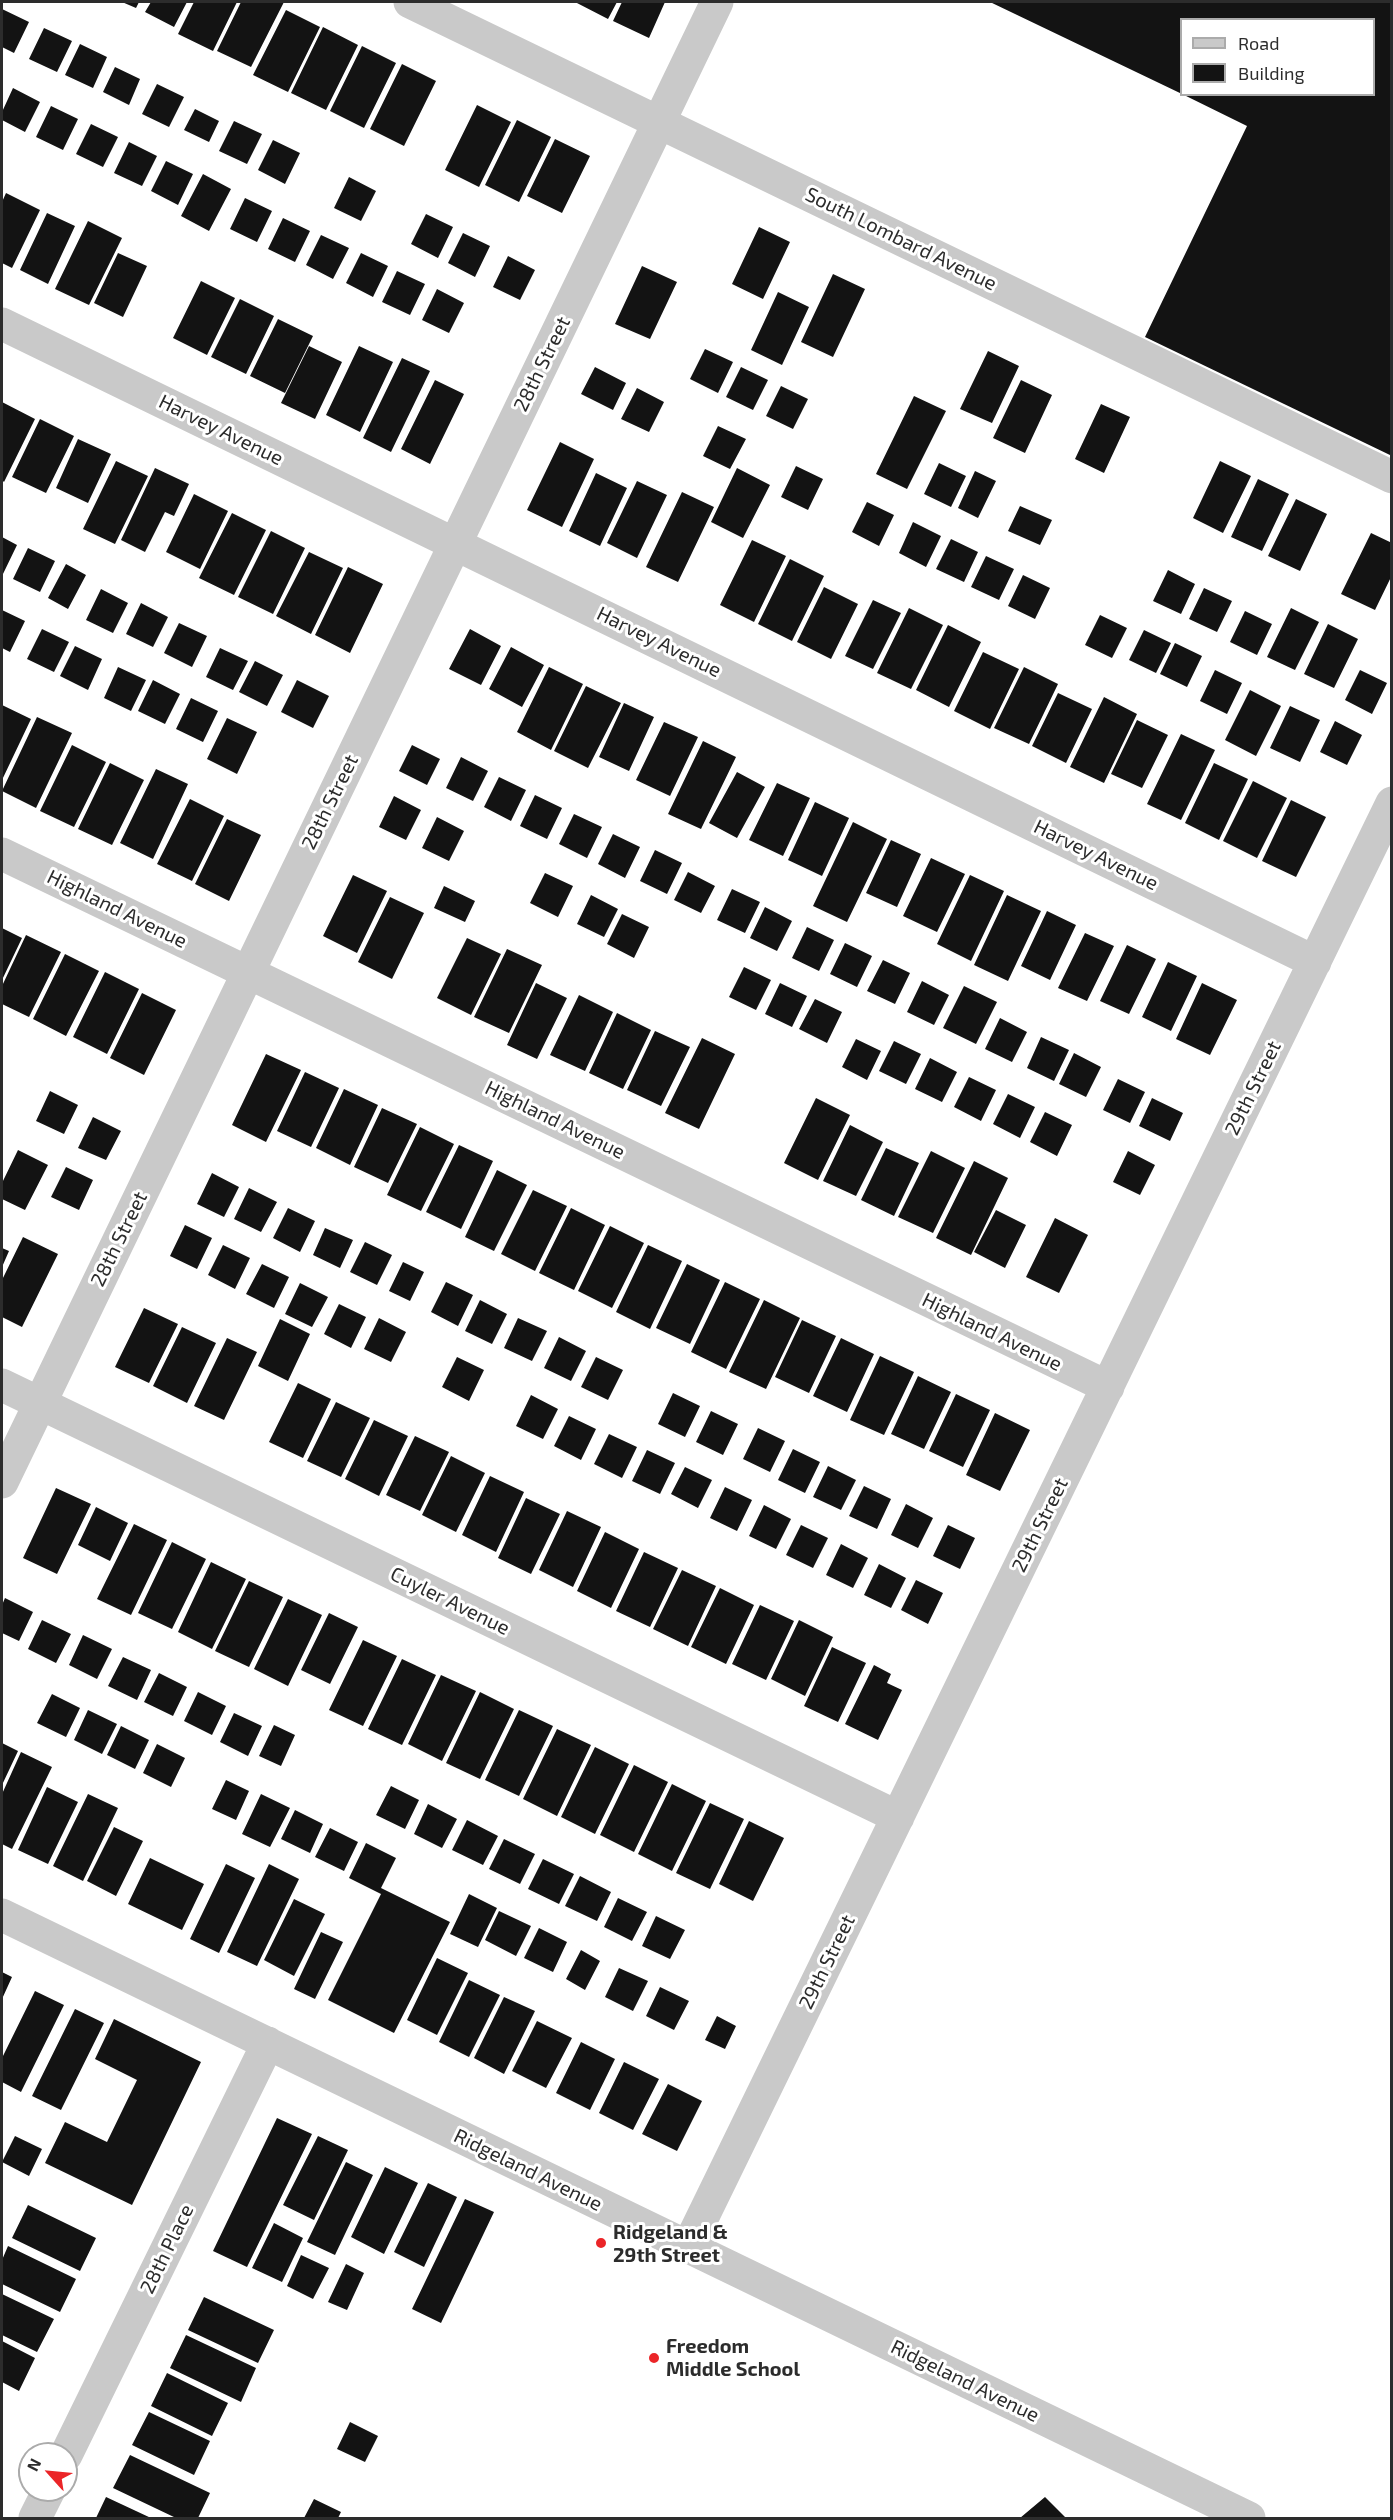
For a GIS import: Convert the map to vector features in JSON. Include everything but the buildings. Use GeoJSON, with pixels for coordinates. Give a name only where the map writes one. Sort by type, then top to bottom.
{"type":"FeatureCollection","features":[{"type":"Feature","properties":{"kind":"street","name":"South Lombard Avenue"},"geometry":{"type":"LineString","coordinates":[[410,2],[1392,477]]}},
{"type":"Feature","properties":{"kind":"street","name":"28th Street"},"geometry":{"type":"LineString","coordinates":[[2,1482],[717,2]]}},
{"type":"Feature","properties":{"kind":"street","name":"Harvey Avenue"},"geometry":{"type":"LineString","coordinates":[[2,324],[1315,962]]}},
{"type":"Feature","properties":{"kind":"street","name":"29th Street"},"geometry":{"type":"LineString","coordinates":[[688,2247],[1392,802]]}},
{"type":"Feature","properties":{"kind":"street","name":"Highland Avenue"},"geometry":{"type":"LineString","coordinates":[[2,854],[1108,1387]]}},
{"type":"Feature","properties":{"kind":"street","name":"Cuyler Avenue"},"geometry":{"type":"LineString","coordinates":[[2,1385],[898,1817]]}},
{"type":"Feature","properties":{"kind":"street","name":"Ridgeland Avenue"},"geometry":{"type":"LineString","coordinates":[[2,1915],[1249,2518]]}},
{"type":"Feature","properties":{"kind":"street","name":"28th Place"},"geometry":{"type":"LineString","coordinates":[[72,2442],[267,2043]]}},
{"type":"Feature","properties":{"kind":"street"},"geometry":{"type":"LineString","coordinates":[[35,2518],[43,2502]]}},
{"type":"Feature","properties":{"kind":"place","name":"Ridgeland & 29th Street"},"geometry":{"type":"Point","coordinates":[601,2243]}},
{"type":"Feature","properties":{"kind":"place","name":"Freedom Middle School"},"geometry":{"type":"Point","coordinates":[654,2358]}}]}
